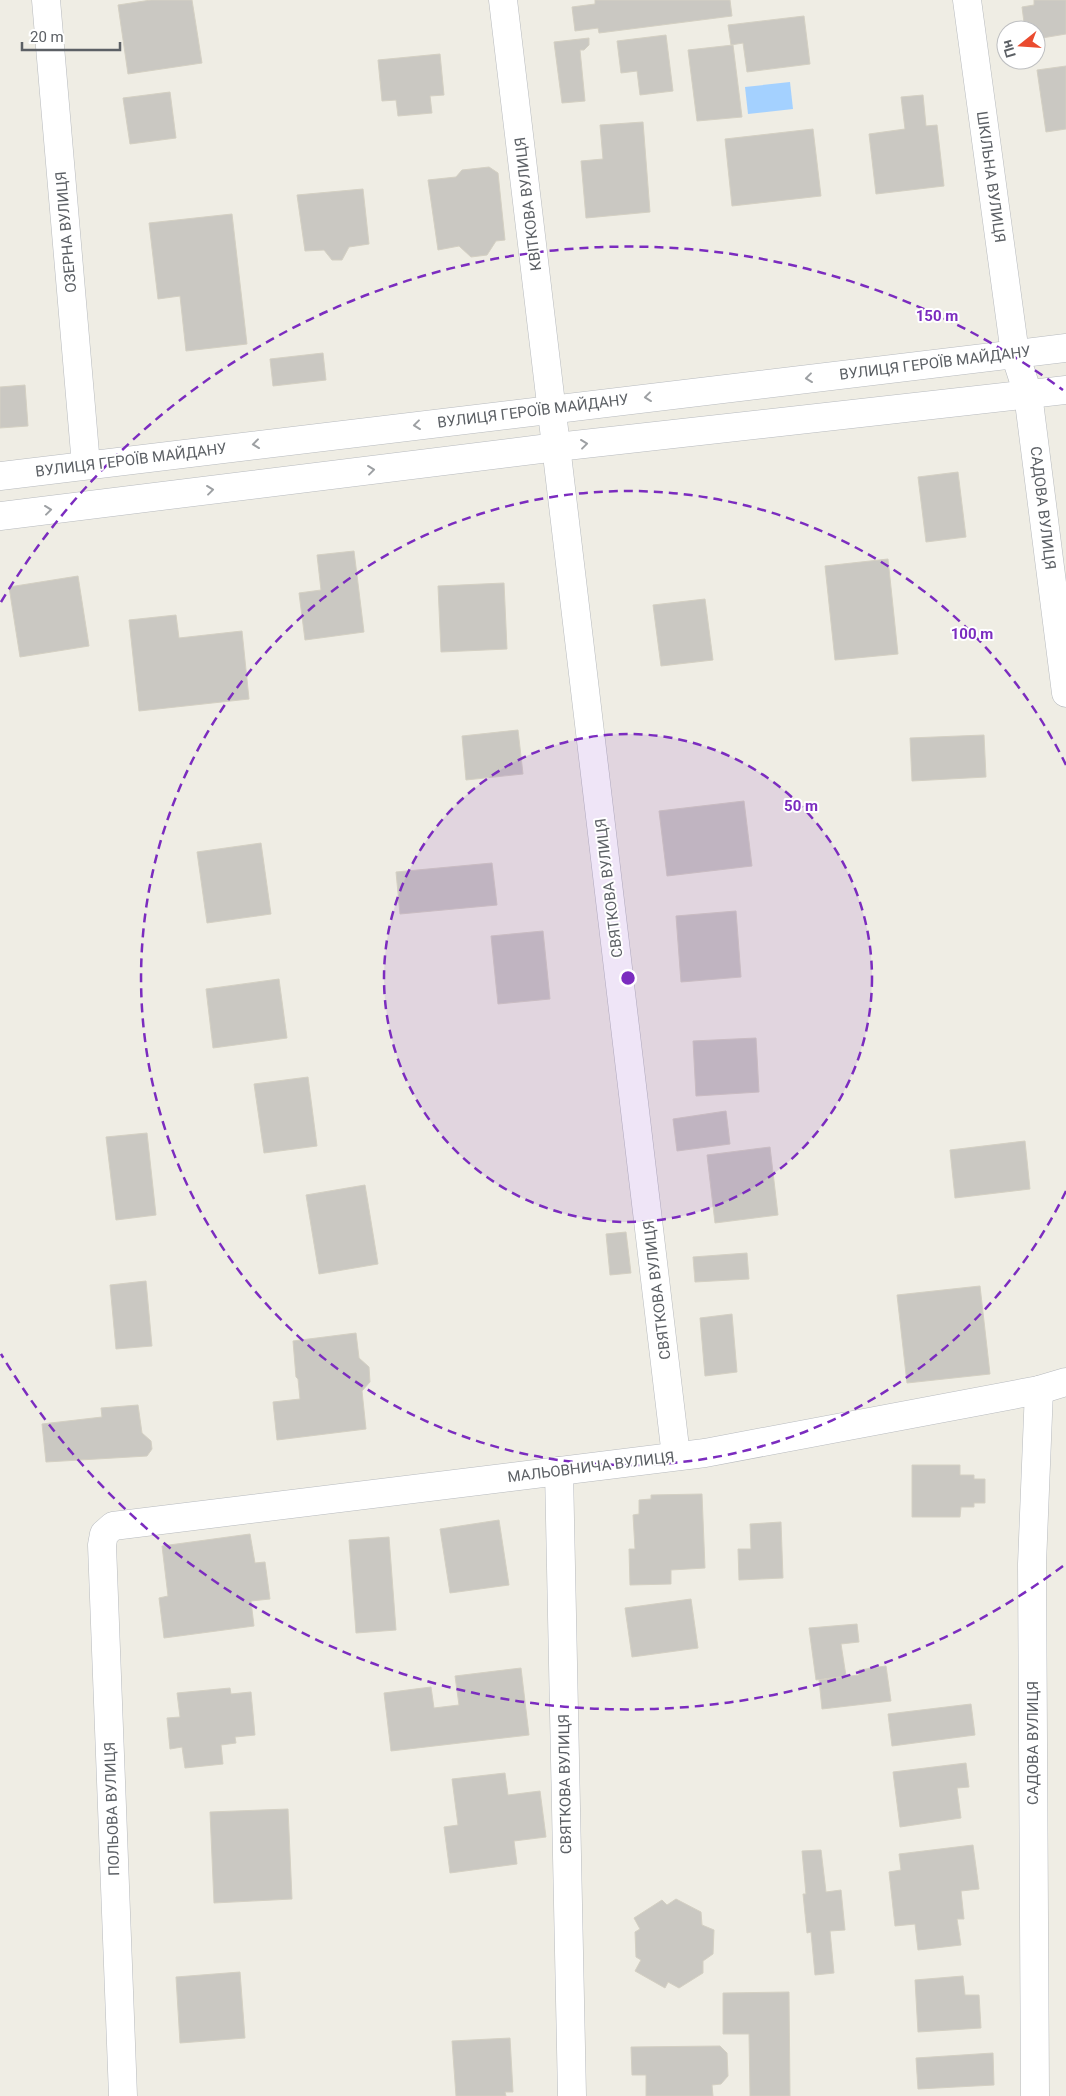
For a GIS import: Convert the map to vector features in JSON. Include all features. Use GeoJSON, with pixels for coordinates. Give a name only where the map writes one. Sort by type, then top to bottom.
{"type":"FeatureCollection","features":[{"type":"Feature","properties":{"kind":"street","name":"ОЗЕРНА ВУЛИЦЯ"},"geometry":{"type":"LineString","coordinates":[[46,0],[86,465]]}},
{"type":"Feature","properties":{"kind":"street","name":"КВІТКОВА ВУЛИЦЯ"},"geometry":{"type":"LineString","coordinates":[[503,0],[553,409]]}},
{"type":"Feature","properties":{"kind":"street","name":"ШКІЛЬНА ВУЛИЦЯ"},"geometry":{"type":"LineString","coordinates":[[967,0],[1015,354]]}},
{"type":"Feature","properties":{"kind":"street","name":"ВУЛИЦЯ ГЕРОЇВ МАЙДАНУ"},"geometry":{"type":"LineString","coordinates":[[0,476],[1066,348]]}},
{"type":"Feature","properties":{"kind":"street","name":"САДОВА ВУЛИЦЯ"},"geometry":{"type":"LineString","coordinates":[[1015,354],[1028,394],[1066,693]]}},
{"type":"Feature","properties":{"kind":"street"},"geometry":{"type":"LineString","coordinates":[[0,516],[557,448],[1066,390]]}},
{"type":"Feature","properties":{"kind":"street","name":"СВЯТКОВА ВУЛИЦЯ"},"geometry":{"type":"LineString","coordinates":[[553,409],[676,1456]]}},
{"type":"Feature","properties":{"kind":"street","name":"МАЛЬОВНИЧА ВУЛИЦЯ"},"geometry":{"type":"LineString","coordinates":[[113,1526],[559,1472],[714,1451],[1039,1390],[1066,1382]]}},
{"type":"Feature","properties":{"kind":"street","name":"САДОВА ВУЛИЦЯ"},"geometry":{"type":"LineString","coordinates":[[1035,2096],[1032,1564],[1039,1390]]}},
{"type":"Feature","properties":{"kind":"street","name":"СВЯТКОВА ВУЛИЦЯ"},"geometry":{"type":"LineString","coordinates":[[559,1472],[572,2096]]}},
{"type":"Feature","properties":{"kind":"street","name":"ПОЛЬОВА ВУЛИЦЯ"},"geometry":{"type":"LineString","coordinates":[[113,1526],[104,1534],[102,1544],[123,2096]]}},
{"type":"Feature","properties":{"kind":"water"},"geometry":{"type":"Polygon","coordinates":[[[790,82],[793,109],[748,114],[745,87],[790,82]]]}},
{"type":"Feature","properties":{"kind":"building"},"geometry":{"type":"Polygon","coordinates":[[[151,0],[192,0],[202,63],[128,74],[118,5],[151,0]]]}},
{"type":"Feature","properties":{"kind":"building"},"geometry":{"type":"Polygon","coordinates":[[[595,0],[730,0],[732,16],[599,33],[598,28],[575,31],[572,7],[595,4],[595,0]]]}},
{"type":"Feature","properties":{"kind":"building"},"geometry":{"type":"Polygon","coordinates":[[[1034,0],[1066,0],[1066,34],[1046,37],[1046,20],[1024,20],[1022,7],[1034,5],[1034,0]]]}},
{"type":"Feature","properties":{"kind":"building"},"geometry":{"type":"Polygon","coordinates":[[[804,16],[810,64],[747,72],[743,43],[731,45],[728,25],[804,16]]]}},
{"type":"Feature","properties":{"kind":"building"},"geometry":{"type":"Polygon","coordinates":[[[666,35],[673,91],[640,95],[637,71],[621,73],[617,41],[666,35]]]}},
{"type":"Feature","properties":{"kind":"building"},"geometry":{"type":"Polygon","coordinates":[[[589,38],[589,45],[584,50],[580,50],[585,101],[562,103],[554,42],[589,38]]]}},
{"type":"Feature","properties":{"kind":"building"},"geometry":{"type":"Polygon","coordinates":[[[733,45],[742,117],[697,121],[688,50],[733,45]]]}},
{"type":"Feature","properties":{"kind":"building"},"geometry":{"type":"Polygon","coordinates":[[[440,54],[444,95],[430,96],[432,113],[398,116],[396,100],[382,101],[378,60],[440,54]]]}},
{"type":"Feature","properties":{"kind":"building"},"geometry":{"type":"Polygon","coordinates":[[[1066,66],[1066,129],[1046,132],[1037,70],[1066,66]]]}},
{"type":"Feature","properties":{"kind":"building"},"geometry":{"type":"Polygon","coordinates":[[[170,92],[176,138],[130,144],[123,98],[170,92]]]}},
{"type":"Feature","properties":{"kind":"building"},"geometry":{"type":"Polygon","coordinates":[[[923,95],[926,126],[937,125],[944,186],[876,194],[869,134],[905,129],[901,97],[923,95]]]}},
{"type":"Feature","properties":{"kind":"building"},"geometry":{"type":"Polygon","coordinates":[[[643,122],[650,212],[586,218],[581,161],[603,159],[600,125],[643,122]]]}},
{"type":"Feature","properties":{"kind":"building"},"geometry":{"type":"Polygon","coordinates":[[[813,129],[821,196],[732,206],[725,139],[813,129]]]}},
{"type":"Feature","properties":{"kind":"building"},"geometry":{"type":"Polygon","coordinates":[[[489,167],[498,173],[505,240],[496,241],[487,255],[471,257],[459,246],[438,250],[428,180],[456,177],[462,170],[489,167]]]}},
{"type":"Feature","properties":{"kind":"building"},"geometry":{"type":"Polygon","coordinates":[[[363,189],[369,244],[349,247],[342,260],[332,260],[324,250],[305,251],[297,195],[363,189]]]}},
{"type":"Feature","properties":{"kind":"building"},"geometry":{"type":"Polygon","coordinates":[[[232,214],[247,344],[186,351],[180,296],[158,299],[149,223],[232,214]]]}},
{"type":"Feature","properties":{"kind":"building"},"geometry":{"type":"Polygon","coordinates":[[[323,353],[326,380],[273,386],[270,359],[323,353]]]}},
{"type":"Feature","properties":{"kind":"building"},"geometry":{"type":"Polygon","coordinates":[[[25,385],[28,426],[0,428],[0,387],[25,385]]]}},
{"type":"Feature","properties":{"kind":"building"},"geometry":{"type":"Polygon","coordinates":[[[958,472],[966,537],[926,542],[918,477],[958,472]]]}},
{"type":"Feature","properties":{"kind":"building"},"geometry":{"type":"Polygon","coordinates":[[[354,551],[364,632],[305,640],[299,593],[321,590],[317,555],[354,551]]]}},
{"type":"Feature","properties":{"kind":"building"},"geometry":{"type":"Polygon","coordinates":[[[888,559],[898,654],[835,660],[825,566],[888,559]]]}},
{"type":"Feature","properties":{"kind":"building"},"geometry":{"type":"Polygon","coordinates":[[[78,576],[89,646],[20,657],[9,587],[78,576]]]}},
{"type":"Feature","properties":{"kind":"building"},"geometry":{"type":"Polygon","coordinates":[[[504,583],[507,649],[441,652],[438,586],[504,583]]]}},
{"type":"Feature","properties":{"kind":"building"},"geometry":{"type":"Polygon","coordinates":[[[705,599],[713,660],[661,666],[653,605],[705,599]]]}},
{"type":"Feature","properties":{"kind":"building"},"geometry":{"type":"Polygon","coordinates":[[[176,615],[179,638],[242,631],[249,699],[139,711],[129,620],[176,615]]]}},
{"type":"Feature","properties":{"kind":"building"},"geometry":{"type":"Polygon","coordinates":[[[518,730],[523,774],[466,780],[462,736],[518,730]]]}},
{"type":"Feature","properties":{"kind":"building"},"geometry":{"type":"Polygon","coordinates":[[[984,735],[986,777],[912,781],[910,738],[984,735]]]}},
{"type":"Feature","properties":{"kind":"building"},"geometry":{"type":"Polygon","coordinates":[[[744,801],[752,866],[667,876],[659,811],[744,801]]]}},
{"type":"Feature","properties":{"kind":"building"},"geometry":{"type":"Polygon","coordinates":[[[261,843],[271,914],[207,923],[197,852],[261,843]]]}},
{"type":"Feature","properties":{"kind":"building"},"geometry":{"type":"Polygon","coordinates":[[[492,863],[497,905],[400,914],[396,872],[492,863]]]}},
{"type":"Feature","properties":{"kind":"building"},"geometry":{"type":"Polygon","coordinates":[[[736,911],[741,977],[681,982],[676,916],[736,911]]]}},
{"type":"Feature","properties":{"kind":"building"},"geometry":{"type":"Polygon","coordinates":[[[543,931],[550,999],[498,1004],[491,936],[543,931]]]}},
{"type":"Feature","properties":{"kind":"building"},"geometry":{"type":"Polygon","coordinates":[[[279,979],[287,1038],[213,1048],[206,989],[279,979]]]}},
{"type":"Feature","properties":{"kind":"building"},"geometry":{"type":"Polygon","coordinates":[[[756,1038],[759,1092],[696,1096],[693,1041],[756,1038]]]}},
{"type":"Feature","properties":{"kind":"building"},"geometry":{"type":"Polygon","coordinates":[[[308,1077],[317,1146],[264,1153],[254,1084],[308,1077]]]}},
{"type":"Feature","properties":{"kind":"building"},"geometry":{"type":"Polygon","coordinates":[[[726,1111],[730,1144],[677,1151],[673,1119],[726,1111]]]}},
{"type":"Feature","properties":{"kind":"building"},"geometry":{"type":"Polygon","coordinates":[[[147,1133],[156,1215],[116,1220],[106,1137],[147,1133]]]}},
{"type":"Feature","properties":{"kind":"building"},"geometry":{"type":"Polygon","coordinates":[[[1025,1141],[1030,1189],[955,1198],[950,1150],[1025,1141]]]}},
{"type":"Feature","properties":{"kind":"building"},"geometry":{"type":"Polygon","coordinates":[[[770,1147],[778,1215],[715,1223],[707,1155],[770,1147]]]}},
{"type":"Feature","properties":{"kind":"building"},"geometry":{"type":"Polygon","coordinates":[[[365,1185],[378,1264],[319,1274],[306,1195],[365,1185]]]}},
{"type":"Feature","properties":{"kind":"building"},"geometry":{"type":"Polygon","coordinates":[[[626,1232],[631,1273],[610,1275],[606,1234],[626,1232]]]}},
{"type":"Feature","properties":{"kind":"building"},"geometry":{"type":"Polygon","coordinates":[[[747,1253],[749,1279],[695,1282],[693,1257],[747,1253]]]}},
{"type":"Feature","properties":{"kind":"building"},"geometry":{"type":"Polygon","coordinates":[[[146,1281],[152,1346],[116,1349],[110,1285],[146,1281]]]}},
{"type":"Feature","properties":{"kind":"building"},"geometry":{"type":"Polygon","coordinates":[[[980,1286],[990,1374],[907,1383],[897,1295],[980,1286]]]}},
{"type":"Feature","properties":{"kind":"building"},"geometry":{"type":"Polygon","coordinates":[[[732,1314],[737,1372],[705,1376],[700,1318],[732,1314]]]}},
{"type":"Feature","properties":{"kind":"building"},"geometry":{"type":"Polygon","coordinates":[[[356,1333],[359,1358],[369,1367],[370,1382],[362,1391],[366,1429],[277,1440],[273,1402],[300,1399],[293,1341],[356,1333]]]}},
{"type":"Feature","properties":{"kind":"building"},"geometry":{"type":"Polygon","coordinates":[[[138,1405],[142,1433],[151,1441],[152,1449],[147,1456],[46,1462],[42,1424],[102,1417],[101,1408],[138,1405]]]}},
{"type":"Feature","properties":{"kind":"building"},"geometry":{"type":"Polygon","coordinates":[[[912,1465],[960,1465],[960,1475],[974,1475],[974,1479],[985,1479],[985,1503],[974,1503],[974,1507],[961,1507],[960,1517],[912,1517],[912,1465]]]}},
{"type":"Feature","properties":{"kind":"building"},"geometry":{"type":"Polygon","coordinates":[[[702,1494],[705,1568],[671,1570],[671,1584],[630,1585],[629,1549],[635,1549],[633,1515],[639,1514],[639,1500],[651,1499],[651,1495],[702,1494]]]}},
{"type":"Feature","properties":{"kind":"building"},"geometry":{"type":"Polygon","coordinates":[[[499,1520],[509,1585],[450,1593],[440,1529],[499,1520]]]}},
{"type":"Feature","properties":{"kind":"building"},"geometry":{"type":"Polygon","coordinates":[[[781,1522],[783,1578],[739,1580],[738,1549],[751,1549],[750,1524],[781,1522]]]}},
{"type":"Feature","properties":{"kind":"building"},"geometry":{"type":"Polygon","coordinates":[[[250,1534],[255,1563],[265,1562],[270,1599],[251,1601],[254,1626],[164,1638],[159,1598],[168,1596],[162,1546],[250,1534]]]}},
{"type":"Feature","properties":{"kind":"building"},"geometry":{"type":"Polygon","coordinates":[[[389,1537],[396,1630],[356,1633],[349,1540],[389,1537]]]}},
{"type":"Feature","properties":{"kind":"building"},"geometry":{"type":"Polygon","coordinates":[[[691,1599],[698,1648],[632,1657],[625,1608],[691,1599]]]}},
{"type":"Feature","properties":{"kind":"building"},"geometry":{"type":"Polygon","coordinates":[[[857,1624],[859,1642],[841,1644],[846,1676],[816,1680],[809,1628],[857,1624]]]}},
{"type":"Feature","properties":{"kind":"building"},"geometry":{"type":"Polygon","coordinates":[[[886,1666],[891,1701],[822,1709],[819,1680],[859,1675],[859,1670],[886,1666]]]}},
{"type":"Feature","properties":{"kind":"building"},"geometry":{"type":"Polygon","coordinates":[[[521,1668],[529,1735],[391,1751],[384,1693],[431,1687],[434,1708],[459,1705],[455,1676],[521,1668]]]}},
{"type":"Feature","properties":{"kind":"building"},"geometry":{"type":"Polygon","coordinates":[[[230,1688],[231,1694],[251,1692],[255,1735],[235,1737],[236,1743],[221,1745],[223,1764],[185,1768],[182,1747],[170,1749],[167,1718],[180,1717],[177,1693],[230,1688]]]}},
{"type":"Feature","properties":{"kind":"building"},"geometry":{"type":"Polygon","coordinates":[[[971,1704],[975,1735],[892,1746],[888,1714],[971,1704]]]}},
{"type":"Feature","properties":{"kind":"building"},"geometry":{"type":"Polygon","coordinates":[[[966,1763],[969,1787],[957,1788],[961,1818],[900,1827],[893,1772],[966,1763]]]}},
{"type":"Feature","properties":{"kind":"building"},"geometry":{"type":"Polygon","coordinates":[[[505,1773],[508,1795],[540,1791],[546,1837],[514,1841],[517,1864],[450,1873],[444,1827],[458,1825],[452,1779],[505,1773]]]}},
{"type":"Feature","properties":{"kind":"building"},"geometry":{"type":"Polygon","coordinates":[[[288,1809],[292,1899],[214,1903],[210,1812],[288,1809]]]}},
{"type":"Feature","properties":{"kind":"building"},"geometry":{"type":"Polygon","coordinates":[[[973,1845],[979,1889],[961,1891],[964,1919],[957,1919],[961,1945],[918,1950],[915,1924],[895,1926],[889,1872],[901,1870],[899,1854],[973,1845]]]}},
{"type":"Feature","properties":{"kind":"building"},"geometry":{"type":"Polygon","coordinates":[[[821,1850],[826,1892],[841,1890],[845,1930],[830,1931],[834,1973],[815,1975],[811,1932],[807,1933],[803,1894],[806,1894],[802,1851],[821,1850]]]}},
{"type":"Feature","properties":{"kind":"building"},"geometry":{"type":"Polygon","coordinates":[[[676,1899],[701,1912],[702,1925],[714,1930],[713,1954],[703,1961],[703,1973],[679,1988],[668,1982],[665,1988],[635,1971],[641,1960],[636,1957],[635,1932],[640,1929],[634,1918],[662,1900],[667,1905],[676,1899]]]}},
{"type":"Feature","properties":{"kind":"building"},"geometry":{"type":"Polygon","coordinates":[[[240,1972],[245,2038],[180,2043],[176,1977],[240,1972]]]}},
{"type":"Feature","properties":{"kind":"building"},"geometry":{"type":"Polygon","coordinates":[[[963,1976],[965,1995],[979,1995],[981,2028],[918,2032],[915,1980],[963,1976]]]}},
{"type":"Feature","properties":{"kind":"building"},"geometry":{"type":"Polygon","coordinates":[[[789,1992],[790,2096],[750,2096],[749,2034],[723,2034],[723,1993],[789,1992]]]}},
{"type":"Feature","properties":{"kind":"building"},"geometry":{"type":"Polygon","coordinates":[[[510,2038],[513,2092],[505,2092],[506,2096],[456,2096],[452,2041],[510,2038]]]}},
{"type":"Feature","properties":{"kind":"building"},"geometry":{"type":"Polygon","coordinates":[[[720,2046],[727,2053],[728,2076],[721,2084],[712,2085],[713,2096],[646,2096],[646,2075],[632,2075],[631,2047],[720,2046]]]}},
{"type":"Feature","properties":{"kind":"building"},"geometry":{"type":"Polygon","coordinates":[[[993,2053],[994,2085],[918,2089],[916,2058],[993,2053]]]}}]}
